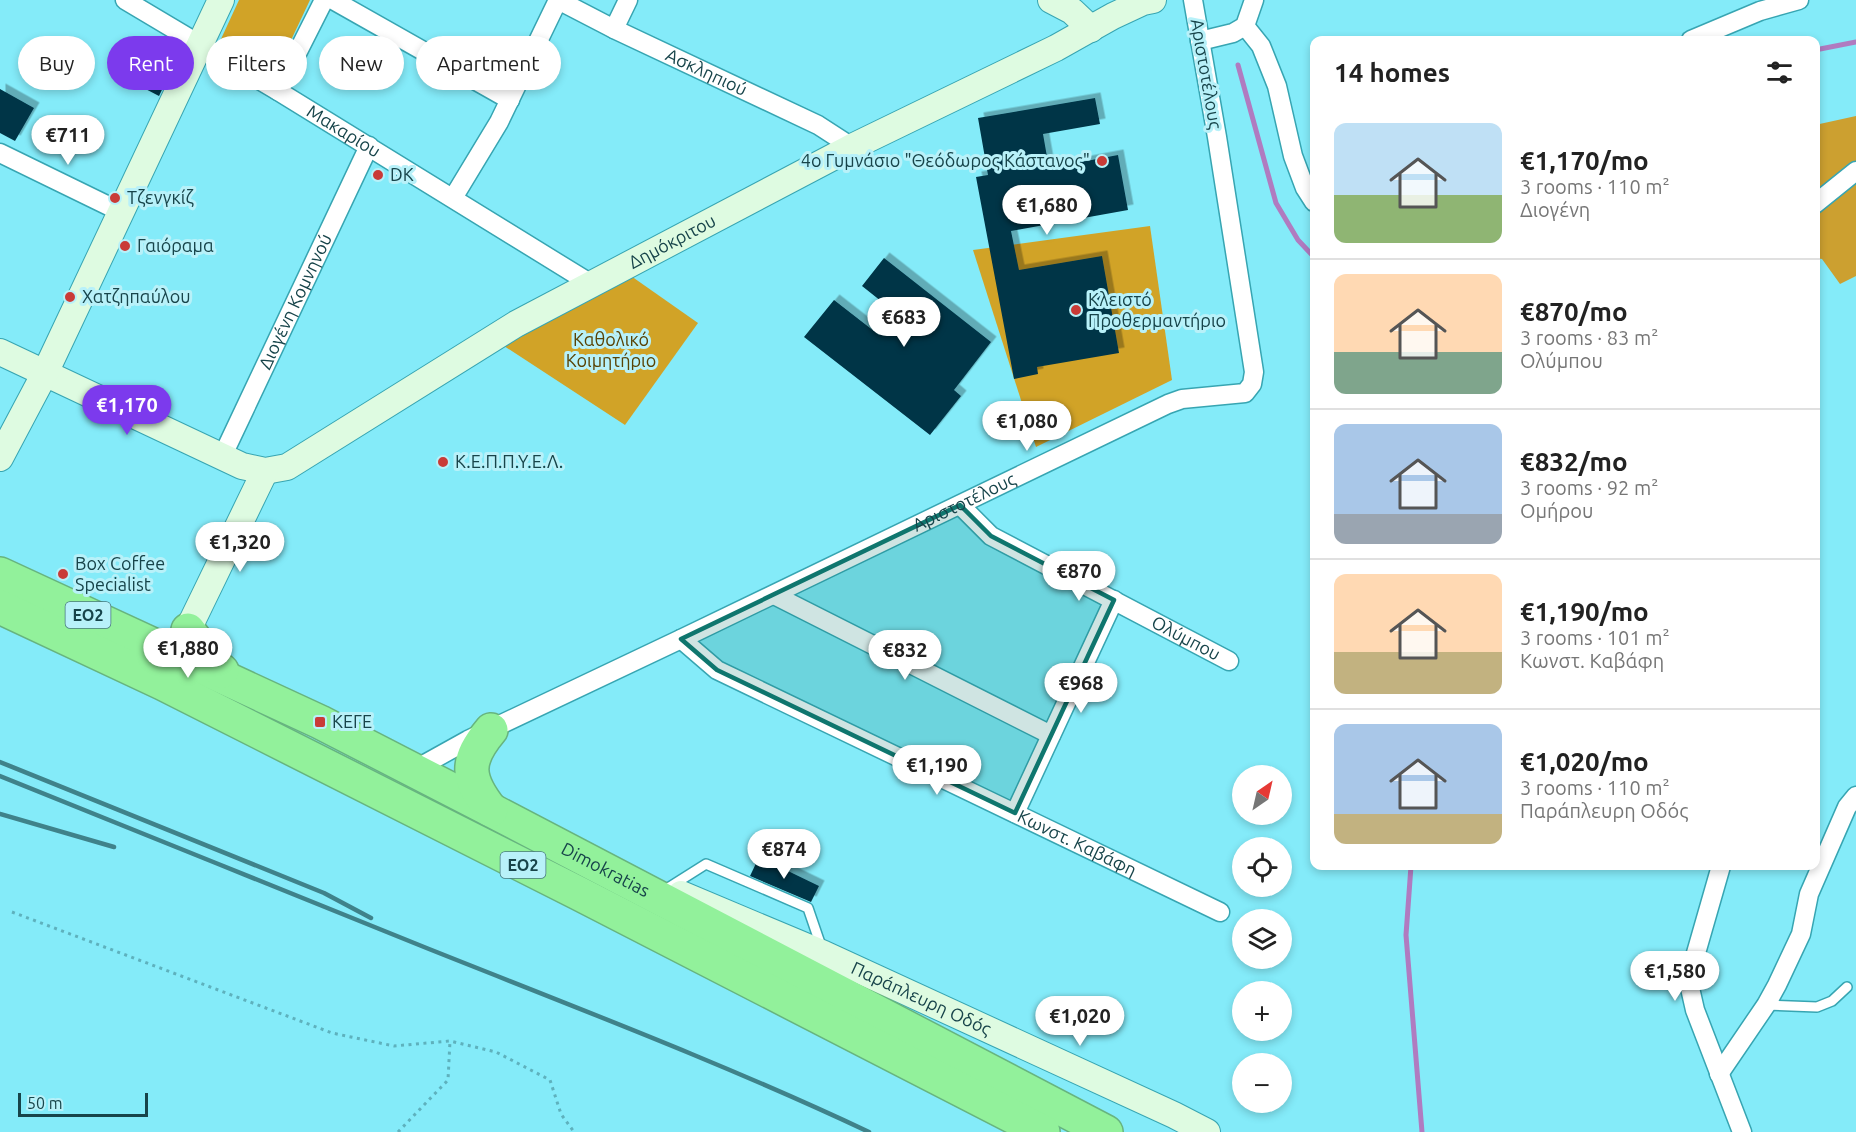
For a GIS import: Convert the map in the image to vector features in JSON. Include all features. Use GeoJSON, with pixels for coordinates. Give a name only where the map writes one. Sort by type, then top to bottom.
{"type":"FeatureCollection","features":[{"type":"Feature","properties":{"kind":"highway","name":"Dimokratias"},"geometry":{"type":"LineString","coordinates":[[0,574],[175,656],[578,892],[1043,1132]]}},
{"type":"Feature","properties":{"kind":"highway","name":"Dimokratias"},"geometry":{"type":"LineString","coordinates":[[0,607],[175,656],[214,664],[232,681],[414,770],[1106,1132]]}},
{"type":"Feature","properties":{"kind":"highway"},"geometry":{"type":"LineString","coordinates":[[491,730],[475,752],[471,769],[476,787],[491,810]]}},
{"type":"Feature","properties":{"kind":"highway"},"geometry":{"type":"LineString","coordinates":[[594,863],[667,889]]}},
{"type":"Feature","properties":{"kind":"street","name":"Μακαρίου"},"geometry":{"type":"LineString","coordinates":[[125,0],[369,146],[592,285]]}},
{"type":"Feature","properties":{"kind":"street"},"geometry":{"type":"LineString","coordinates":[[0,458],[45,373],[221,0]]}},
{"type":"Feature","properties":{"kind":"street"},"geometry":{"type":"LineString","coordinates":[[278,91],[324,0]]}},
{"type":"Feature","properties":{"kind":"street"},"geometry":{"type":"LineString","coordinates":[[333,0],[510,100]]}},
{"type":"Feature","properties":{"kind":"street"},"geometry":{"type":"LineString","coordinates":[[453,198],[510,100],[558,0]]}},
{"type":"Feature","properties":{"kind":"street","name":"Ασκληπιού"},"geometry":{"type":"LineString","coordinates":[[558,0],[614,29],[818,124],[852,147]]}},
{"type":"Feature","properties":{"kind":"street"},"geometry":{"type":"LineString","coordinates":[[614,29],[628,0]]}},
{"type":"Feature","properties":{"kind":"street"},"geometry":{"type":"LineString","coordinates":[[1051,0],[1072,11],[1091,29]]}},
{"type":"Feature","properties":{"kind":"street","name":"Αριστοτέλους"},"geometry":{"type":"LineString","coordinates":[[414,770],[468,740],[1168,404],[1182,399],[1245,393],[1252,384],[1254,372],[1193,0]]}},
{"type":"Feature","properties":{"kind":"street"},"geometry":{"type":"LineString","coordinates":[[1200,41],[1233,33],[1245,26],[1254,0]]}},
{"type":"Feature","properties":{"kind":"street"},"geometry":{"type":"LineString","coordinates":[[1700,36],[1760,10],[1799,0]]}},
{"type":"Feature","properties":{"kind":"street","name":"Δημόκριτου"},"geometry":{"type":"LineString","coordinates":[[266,471],[294,464],[497,335],[852,147],[1147,1]]}},
{"type":"Feature","properties":{"kind":"street"},"geometry":{"type":"LineString","coordinates":[[1245,26],[1261,46],[1269,66],[1293,156],[1310,196]]}},
{"type":"Feature","properties":{"kind":"street","name":"Διογένη Κομνηνού"},"geometry":{"type":"LineString","coordinates":[[222,457],[369,146]]}},
{"type":"Feature","properties":{"kind":"street"},"geometry":{"type":"LineString","coordinates":[[0,153],[121,212]]}},
{"type":"Feature","properties":{"kind":"street"},"geometry":{"type":"LineString","coordinates":[[1820,200],[1856,171]]}},
{"type":"Feature","properties":{"kind":"street"},"geometry":{"type":"LineString","coordinates":[[0,352],[222,457],[248,468],[266,471],[175,656]]}},
{"type":"Feature","properties":{"kind":"street","name":"Ολύμπου"},"geometry":{"type":"LineString","coordinates":[[960,505],[991,536],[1229,661]]}},
{"type":"Feature","properties":{"kind":"street"},"geometry":{"type":"LineString","coordinates":[[774,594],[1051,735]]}},
{"type":"Feature","properties":{"kind":"street"},"geometry":{"type":"LineString","coordinates":[[1015,813],[1114,600]]}},
{"type":"Feature","properties":{"kind":"street","name":"Κωνστ. Καβάφη"},"geometry":{"type":"LineString","coordinates":[[681,639],[717,670],[1220,912]]}},
{"type":"Feature","properties":{"kind":"street"},"geometry":{"type":"LineString","coordinates":[[1820,869],[1847,807],[1856,796]]}},
{"type":"Feature","properties":{"kind":"street"},"geometry":{"type":"LineString","coordinates":[[1720,870],[1692,968],[1690,988],[1695,1010],[1742,1132]]}},
{"type":"Feature","properties":{"kind":"street"},"geometry":{"type":"LineString","coordinates":[[1719,1074],[1766,1005],[1801,934],[1809,894],[1819,870]]}},
{"type":"Feature","properties":{"kind":"street","name":"Παράπλευρη Οδός"},"geometry":{"type":"LineString","coordinates":[[667,889],[824,954],[1164,1110],[1207,1132]]}},
{"type":"Feature","properties":{"kind":"lane"},"geometry":{"type":"LineString","coordinates":[[667,889],[706,864],[808,908],[824,954]]}},
{"type":"Feature","properties":{"kind":"lane"},"geometry":{"type":"LineString","coordinates":[[1766,1005],[1817,1007],[1832,1001],[1847,987]]}},
{"type":"Feature","properties":{"kind":"path"},"geometry":{"type":"LineString","coordinates":[[12,912],[332,1033],[394,1046],[450,1041],[496,1052],[550,1080],[561,1114],[574,1132]]}},
{"type":"Feature","properties":{"kind":"path"},"geometry":{"type":"LineString","coordinates":[[398,1132],[448,1080],[450,1041]]}},
{"type":"Feature","properties":{"kind":"highlighted area"},"geometry":{"type":"Polygon","coordinates":[[[960,505],[991,536],[1114,600],[1015,813],[717,670],[681,639],[960,505]]]}},
{"type":"Feature","properties":{"kind":"green space"},"geometry":{"type":"Polygon","coordinates":[[[239,0],[310,0],[293,36],[222,36],[239,0]]]}},
{"type":"Feature","properties":{"kind":"green space"},"geometry":{"type":"Polygon","coordinates":[[[1150,226],[1172,380],[1036,447],[973,250],[1150,226]]]}},
{"type":"Feature","properties":{"kind":"green space","name":"Καθολικό Κοιμητήριο"},"geometry":{"type":"Polygon","coordinates":[[[631,276],[698,323],[625,425],[504,346],[631,276]]]}},
{"type":"Feature","properties":{"kind":"shaded area"},"geometry":{"type":"Polygon","coordinates":[[[1856,116],[1856,276],[1840,284],[1820,259],[1820,124],[1856,116]]]}},
{"type":"Feature","properties":{"kind":"building"},"geometry":{"type":"Polygon","coordinates":[[[0,89],[34,108],[15,141],[0,133],[0,89]]]}},
{"type":"Feature","properties":{"kind":"building"},"geometry":{"type":"Polygon","coordinates":[[[147,90],[162,90],[159,96],[147,90]]]}},
{"type":"Feature","properties":{"kind":"building"},"geometry":{"type":"Polygon","coordinates":[[[1095,98],[1100,124],[1043,134],[1049,168],[1118,155],[1128,210],[1011,231],[1019,270],[1102,256],[1119,353],[1037,367],[1038,374],[1014,379],[976,177],[988,175],[978,118],[1095,98]]]}},
{"type":"Feature","properties":{"kind":"building"},"geometry":{"type":"Polygon","coordinates":[[[884,258],[991,342],[954,390],[961,396],[930,435],[804,337],[834,300],[879,335],[896,313],[862,286],[884,258]]]}},
{"type":"Feature","properties":{"kind":"building"},"geometry":{"type":"Polygon","coordinates":[[[759,857],[819,886],[811,902],[750,876],[759,857]]]}},
{"type":"Feature","properties":{"kind":"waterway"},"geometry":{"type":"LineString","coordinates":[[1820,49],[1856,42]]}},
{"type":"Feature","properties":{"kind":"waterway"},"geometry":{"type":"LineString","coordinates":[[1238,65],[1276,203],[1298,240],[1310,253]]}},
{"type":"Feature","properties":{"kind":"waterway"},"geometry":{"type":"LineString","coordinates":[[1411,870],[1406,935],[1422,1132]]}},
{"type":"Feature","properties":{"kind":"railway"},"geometry":{"type":"LineString","coordinates":[[0,762],[324,893],[371,918]]}},
{"type":"Feature","properties":{"kind":"railway"},"geometry":{"type":"LineString","coordinates":[[0,776],[650,1037],[869,1132]]}},
{"type":"Feature","properties":{"kind":"railway"},"geometry":{"type":"LineString","coordinates":[[0,814],[114,847]]}},
{"type":"Feature","properties":{"kind":"place","name":"4ο Γυμνάσιο \"Θεόδωρος Κάστανος\""},"geometry":{"type":"Point","coordinates":[1102,161]}},
{"type":"Feature","properties":{"kind":"place","name":"DK"},"geometry":{"type":"Point","coordinates":[378,175]}},
{"type":"Feature","properties":{"kind":"place","name":"Τζενγκίζ"},"geometry":{"type":"Point","coordinates":[115,198]}},
{"type":"Feature","properties":{"kind":"place","name":"Γαιόραμα"},"geometry":{"type":"Point","coordinates":[125,246]}},
{"type":"Feature","properties":{"kind":"place","name":"Χατζηπαύλου"},"geometry":{"type":"Point","coordinates":[70,297]}},
{"type":"Feature","properties":{"kind":"place","name":"Κλειστό Προθερμαντήριο"},"geometry":{"type":"Point","coordinates":[1076,310]}},
{"type":"Feature","properties":{"kind":"place","name":"Κ.Ε.Π.Π.Υ.Ε.Λ."},"geometry":{"type":"Point","coordinates":[443,462]}},
{"type":"Feature","properties":{"kind":"place","name":"Box Coffee Specialist"},"geometry":{"type":"Point","coordinates":[63,574]}},
{"type":"Feature","properties":{"kind":"place","name":"ΚΕΓΕ"},"geometry":{"type":"Point","coordinates":[320,722]}}]}
